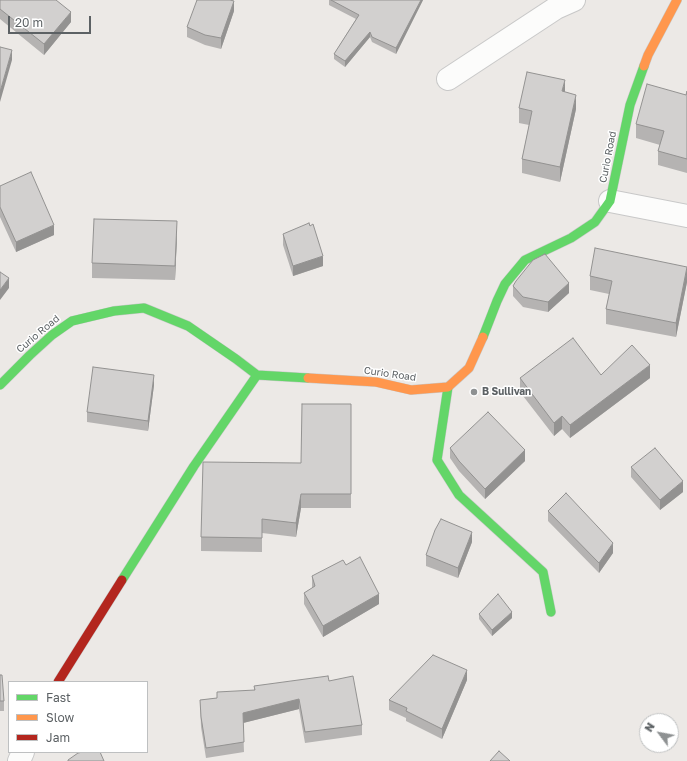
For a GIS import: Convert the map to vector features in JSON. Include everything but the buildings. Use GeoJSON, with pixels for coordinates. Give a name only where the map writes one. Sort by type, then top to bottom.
{"type":"FeatureCollection","features":[{"type":"Feature","properties":{"kind":"main road","name":"Curio Road"},"geometry":{"type":"LineString","coordinates":[[0,385],[52,335],[72,321],[114,311],[144,308],[188,326],[257,375],[376,382],[411,390],[448,387],[468,368],[479,346],[496,301],[505,284],[525,260],[571,238],[595,222],[610,201],[630,105],[648,55],[677,0]]}},
{"type":"Feature","properties":{"kind":"main road"},"geometry":{"type":"LineString","coordinates":[[59,681],[194,466],[257,375]]}},
{"type":"Feature","properties":{"kind":"main road"},"geometry":{"type":"LineString","coordinates":[[448,387],[437,460],[459,495],[543,572],[551,612]]}},
{"type":"Feature","properties":{"kind":"street"},"geometry":{"type":"LineString","coordinates":[[448,79],[556,8],[574,0]]}},
{"type":"Feature","properties":{"kind":"street"},"geometry":{"type":"LineString","coordinates":[[610,201],[687,216]]}},
{"type":"Feature","properties":{"kind":"traffic: fast"},"geometry":{"type":"LineString","coordinates":[[483,337],[505,284],[525,260],[571,238],[595,222],[610,201],[630,105],[644,66]]}},
{"type":"Feature","properties":{"kind":"traffic: fast"},"geometry":{"type":"LineString","coordinates":[[0,385],[52,335],[72,321],[114,311],[144,308],[188,326],[257,375],[308,378]]}},
{"type":"Feature","properties":{"kind":"traffic: fast"},"geometry":{"type":"LineString","coordinates":[[122,580],[194,466],[257,375]]}},
{"type":"Feature","properties":{"kind":"traffic: fast"},"geometry":{"type":"LineString","coordinates":[[448,387],[437,460],[459,495],[543,572],[551,612]]}},
{"type":"Feature","properties":{"kind":"traffic: slow"},"geometry":{"type":"LineString","coordinates":[[644,66],[648,55],[677,0]]}},
{"type":"Feature","properties":{"kind":"traffic: slow"},"geometry":{"type":"LineString","coordinates":[[308,378],[376,382],[411,390],[448,387],[469,368],[483,337]]}},
{"type":"Feature","properties":{"kind":"traffic: jam"},"geometry":{"type":"LineString","coordinates":[[59,681],[122,580]]}},
{"type":"Feature","properties":{"kind":"place","name":"B Sullivan"},"geometry":{"type":"Point","coordinates":[474,392]}}]}
